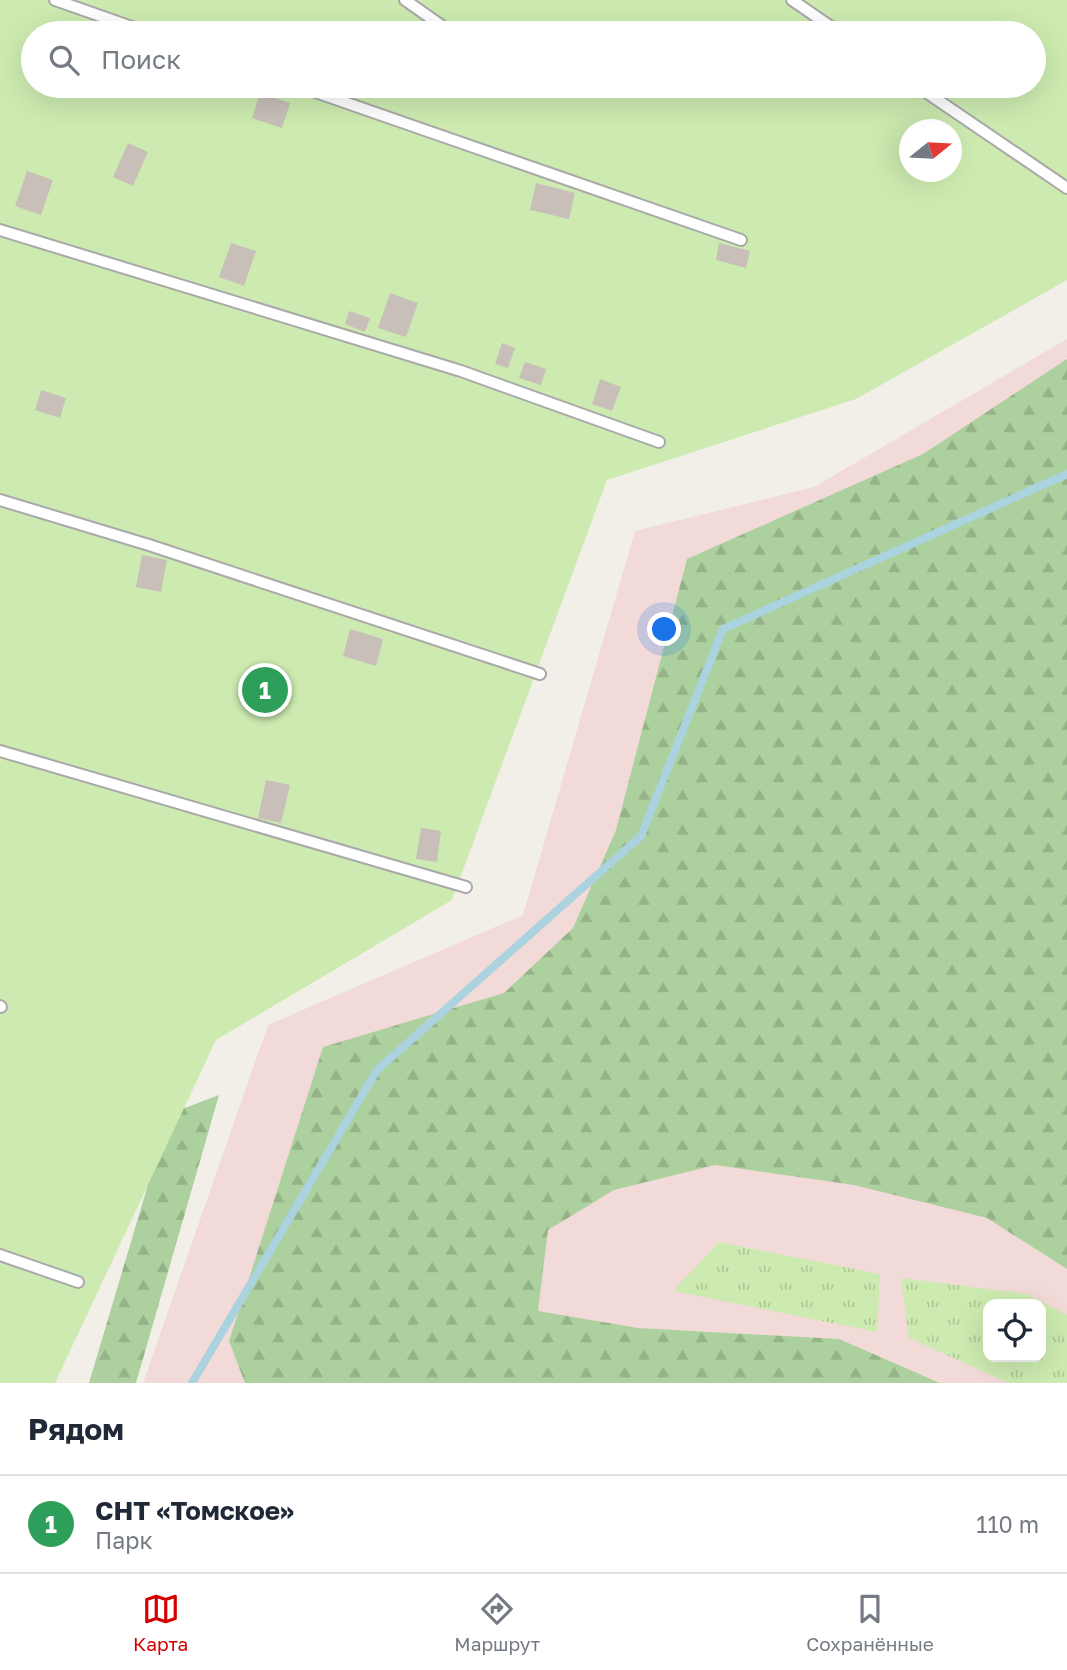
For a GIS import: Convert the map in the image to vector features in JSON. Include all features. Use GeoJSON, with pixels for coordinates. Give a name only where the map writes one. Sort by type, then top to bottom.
{"type":"FeatureCollection","features":[{"type":"Feature","properties":{"kind":"lane"},"geometry":{"type":"LineString","coordinates":[[54,0],[114,21]]}},
{"type":"Feature","properties":{"kind":"lane"},"geometry":{"type":"LineString","coordinates":[[405,0],[435,21]]}},
{"type":"Feature","properties":{"kind":"lane"},"geometry":{"type":"LineString","coordinates":[[792,0],[823,21]]}},
{"type":"Feature","properties":{"kind":"lane"},"geometry":{"type":"LineString","coordinates":[[333,98],[741,240]]}},
{"type":"Feature","properties":{"kind":"lane"},"geometry":{"type":"LineString","coordinates":[[935,98],[1067,188]]}},
{"type":"Feature","properties":{"kind":"lane"},"geometry":{"type":"LineString","coordinates":[[0,230],[461,371],[659,442]]}},
{"type":"Feature","properties":{"kind":"lane"},"geometry":{"type":"LineString","coordinates":[[0,500],[149,545],[540,674]]}},
{"type":"Feature","properties":{"kind":"lane"},"geometry":{"type":"LineString","coordinates":[[0,751],[466,887]]}},
{"type":"Feature","properties":{"kind":"lane"},"geometry":{"type":"LineString","coordinates":[[0,1255],[78,1282]]}},
{"type":"Feature","properties":{"kind":"shaded area"},"geometry":{"type":"Polygon","coordinates":[[[1067,339],[1067,1383],[143,1383],[268,1025],[523,915],[635,531],[814,487],[1067,339]]]}},
{"type":"Feature","properties":{"kind":"green space"},"geometry":{"type":"Polygon","coordinates":[[[0,0],[1067,0],[1067,280],[856,399],[607,480],[452,900],[216,1040],[55,1383],[0,1383],[0,0]]]}},
{"type":"Feature","properties":{"kind":"green space"},"geometry":{"type":"Polygon","coordinates":[[[1067,359],[1067,1269],[987,1218],[854,1185],[715,1165],[614,1190],[548,1230],[538,1311],[638,1328],[839,1339],[940,1383],[245,1383],[229,1341],[323,1047],[504,993],[573,928],[616,830],[687,559],[923,454],[1067,359]]]}},
{"type":"Feature","properties":{"kind":"green space"},"geometry":{"type":"Polygon","coordinates":[[[219,1095],[136,1383],[89,1383],[169,1114],[219,1095]]]}},
{"type":"Feature","properties":{"kind":"green space"},"geometry":{"type":"Polygon","coordinates":[[[719,1242],[880,1274],[877,1332],[673,1291],[719,1242]]]}},
{"type":"Feature","properties":{"kind":"green space"},"geometry":{"type":"Polygon","coordinates":[[[901,1278],[1027,1294],[1037,1299],[983,1299],[983,1362],[1046,1362],[1046,1304],[1067,1315],[1067,1383],[1009,1383],[909,1338],[901,1278]]]}},
{"type":"Feature","properties":{"kind":"building"},"geometry":{"type":"Polygon","coordinates":[[[258,98],[275,98],[290,103],[282,128],[252,118],[258,98]]]}},
{"type":"Feature","properties":{"kind":"building"},"geometry":{"type":"Polygon","coordinates":[[[128,143],[148,152],[133,186],[113,177],[128,143]]]}},
{"type":"Feature","properties":{"kind":"building"},"geometry":{"type":"Polygon","coordinates":[[[27,171],[53,180],[41,215],[15,206],[27,171]]]}},
{"type":"Feature","properties":{"kind":"building"},"geometry":{"type":"Polygon","coordinates":[[[536,183],[575,193],[569,219],[530,210],[536,183]]]}},
{"type":"Feature","properties":{"kind":"building"},"geometry":{"type":"Polygon","coordinates":[[[231,243],[256,251],[244,286],[219,277],[231,243]]]}},
{"type":"Feature","properties":{"kind":"building"},"geometry":{"type":"Polygon","coordinates":[[[719,243],[750,251],[746,268],[716,260],[719,243]]]}},
{"type":"Feature","properties":{"kind":"building"},"geometry":{"type":"Polygon","coordinates":[[[390,293],[418,303],[406,337],[378,328],[390,293]]]}},
{"type":"Feature","properties":{"kind":"building"},"geometry":{"type":"Polygon","coordinates":[[[349,311],[370,318],[365,332],[345,324],[349,311]]]}},
{"type":"Feature","properties":{"kind":"building"},"geometry":{"type":"Polygon","coordinates":[[[502,343],[515,348],[508,368],[495,364],[502,343]]]}},
{"type":"Feature","properties":{"kind":"building"},"geometry":{"type":"Polygon","coordinates":[[[525,362],[546,369],[541,385],[519,378],[525,362]]]}},
{"type":"Feature","properties":{"kind":"building"},"geometry":{"type":"Polygon","coordinates":[[[600,379],[621,387],[612,411],[592,404],[600,379]]]}},
{"type":"Feature","properties":{"kind":"building"},"geometry":{"type":"Polygon","coordinates":[[[41,390],[66,398],[60,418],[35,410],[41,390]]]}},
{"type":"Feature","properties":{"kind":"building"},"geometry":{"type":"Polygon","coordinates":[[[142,555],[167,560],[161,592],[136,587],[142,555]]]}},
{"type":"Feature","properties":{"kind":"building"},"geometry":{"type":"Polygon","coordinates":[[[350,629],[383,639],[376,666],[343,656],[350,629]]]}},
{"type":"Feature","properties":{"kind":"building"},"geometry":{"type":"Polygon","coordinates":[[[266,780],[290,785],[281,823],[258,818],[266,780]]]}},
{"type":"Feature","properties":{"kind":"building"},"geometry":{"type":"Polygon","coordinates":[[[421,828],[441,831],[437,862],[416,859],[421,828]]]}},
{"type":"Feature","properties":{"kind":"waterway"},"geometry":{"type":"LineString","coordinates":[[192,1383],[377,1070],[641,836],[723,629],[1067,474]]}},
{"type":"Feature","properties":{"kind":"place","name":"СНТ «Томское»"},"geometry":{"type":"Point","coordinates":[265,690]}}]}
